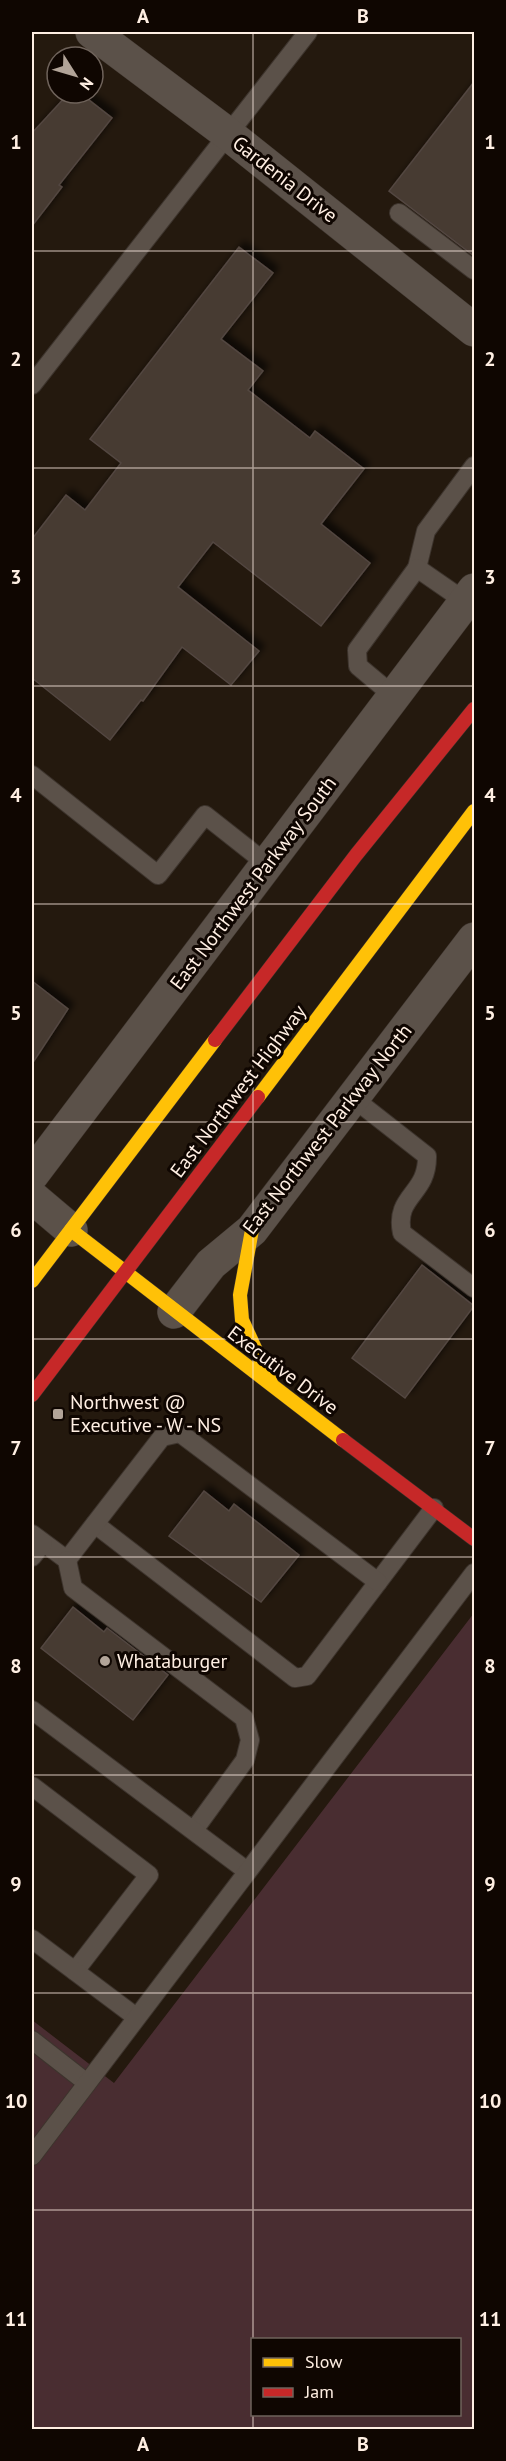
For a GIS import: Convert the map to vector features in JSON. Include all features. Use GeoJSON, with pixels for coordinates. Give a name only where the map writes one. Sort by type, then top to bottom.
{"type":"FeatureCollection","features":[{"type":"Feature","properties":{"kind":"main road"},"geometry":{"type":"LineString","coordinates":[[32,1281],[356,855],[474,709]]}},
{"type":"Feature","properties":{"kind":"main road","name":"East Northwest Highway"},"geometry":{"type":"LineString","coordinates":[[32,1395],[474,811]]}},
{"type":"Feature","properties":{"kind":"main road","name":"Executive Drive"},"geometry":{"type":"LineString","coordinates":[[71,1230],[174,1312],[474,1539]]}},
{"type":"Feature","properties":{"kind":"main road"},"geometry":{"type":"LineString","coordinates":[[252,1230],[240,1295],[242,1320],[274,1387]]}},
{"type":"Feature","properties":{"kind":"street","name":"Gardenia Drive"},"geometry":{"type":"LineString","coordinates":[[93,32],[228,134],[474,330]]}},
{"type":"Feature","properties":{"kind":"street","name":"East Northwest Parkway South"},"geometry":{"type":"LineString","coordinates":[[32,1175],[470,596]]}},
{"type":"Feature","properties":{"kind":"street","name":"East Northwest Parkway North"},"geometry":{"type":"LineString","coordinates":[[174,1312],[211,1264],[252,1230],[474,941]]}},
{"type":"Feature","properties":{"kind":"street"},"geometry":{"type":"LineString","coordinates":[[32,1197],[71,1230]]}},
{"type":"Feature","properties":{"kind":"lane"},"geometry":{"type":"LineString","coordinates":[[32,385],[308,32]]}},
{"type":"Feature","properties":{"kind":"lane"},"geometry":{"type":"LineString","coordinates":[[399,213],[474,270]]}},
{"type":"Feature","properties":{"kind":"lane"},"geometry":{"type":"LineString","coordinates":[[395,697],[358,666],[357,650],[417,568],[426,531],[474,466]]}},
{"type":"Feature","properties":{"kind":"lane"},"geometry":{"type":"LineString","coordinates":[[417,568],[470,596]]}},
{"type":"Feature","properties":{"kind":"lane"},"geometry":{"type":"LineString","coordinates":[[32,775],[159,875],[205,815],[267,864]]}},
{"type":"Feature","properties":{"kind":"lane"},"geometry":{"type":"LineString","coordinates":[[352,1098],[427,1156],[425,1178],[404,1206],[399,1218],[402,1233],[474,1288]]}},
{"type":"Feature","properties":{"kind":"lane"},"geometry":{"type":"LineString","coordinates":[[67,1560],[162,1437],[180,1433],[378,1582]]}},
{"type":"Feature","properties":{"kind":"lane"},"geometry":{"type":"LineString","coordinates":[[95,1524],[295,1678],[308,1676],[434,1508]]}},
{"type":"Feature","properties":{"kind":"lane"},"geometry":{"type":"LineString","coordinates":[[32,1557],[37,1538],[67,1560],[73,1588],[244,1719],[250,1740],[245,1760],[194,1830]]}},
{"type":"Feature","properties":{"kind":"lane"},"geometry":{"type":"LineString","coordinates":[[32,2156],[474,1573]]}},
{"type":"Feature","properties":{"kind":"lane"},"geometry":{"type":"LineString","coordinates":[[32,1710],[247,1870]]}},
{"type":"Feature","properties":{"kind":"lane"},"geometry":{"type":"LineString","coordinates":[[32,1785],[149,1875],[75,1971]]}},
{"type":"Feature","properties":{"kind":"lane"},"geometry":{"type":"LineString","coordinates":[[32,1939],[136,2017]]}},
{"type":"Feature","properties":{"kind":"lane"},"geometry":{"type":"LineString","coordinates":[[34,2046],[87,2083]]}},
{"type":"Feature","properties":{"kind":"shaded area"},"geometry":{"type":"Polygon","coordinates":[[[474,1613],[474,2429],[32,2429],[32,2020],[114,2083],[474,1613]]]}},
{"type":"Feature","properties":{"kind":"building"},"geometry":{"type":"Polygon","coordinates":[[[474,82],[474,256],[389,191],[474,82]]]}},
{"type":"Feature","properties":{"kind":"building"},"geometry":{"type":"Polygon","coordinates":[[[58,105],[95,105],[112,118],[59,185],[62,187],[32,226],[32,133],[58,105]]]}},
{"type":"Feature","properties":{"kind":"building"},"geometry":{"type":"Polygon","coordinates":[[[239,247],[273,273],[221,339],[263,371],[248,390],[310,438],[315,431],[364,469],[321,524],[370,563],[321,626],[213,542],[178,587],[259,651],[231,685],[182,647],[143,701],[141,700],[110,740],[32,678],[32,539],[66,495],[85,510],[121,463],[90,439],[239,247]]]}},
{"type":"Feature","properties":{"kind":"building"},"geometry":{"type":"Polygon","coordinates":[[[32,981],[68,1009],[32,1064],[32,981]]]}},
{"type":"Feature","properties":{"kind":"building"},"geometry":{"type":"Polygon","coordinates":[[[422,1265],[474,1306],[405,1398],[352,1358],[422,1265]]]}},
{"type":"Feature","properties":{"kind":"building"},"geometry":{"type":"Polygon","coordinates":[[[204,1491],[229,1511],[234,1504],[299,1555],[261,1602],[169,1536],[204,1491]]]}},
{"type":"Feature","properties":{"kind":"building","name":"Whataburger"},"geometry":{"type":"Polygon","coordinates":[[[73,1607],[104,1632],[107,1628],[168,1675],[133,1720],[41,1648],[73,1607]]]}},
{"type":"Feature","properties":{"kind":"traffic: slow"},"geometry":{"type":"LineString","coordinates":[[258,1097],[474,811]]}},
{"type":"Feature","properties":{"kind":"traffic: slow"},"geometry":{"type":"LineString","coordinates":[[32,1281],[215,1040]]}},
{"type":"Feature","properties":{"kind":"traffic: slow"},"geometry":{"type":"LineString","coordinates":[[71,1230],[343,1440]]}},
{"type":"Feature","properties":{"kind":"traffic: slow"},"geometry":{"type":"LineString","coordinates":[[252,1230],[240,1295],[242,1320],[271,1383]]}},
{"type":"Feature","properties":{"kind":"traffic: jam"},"geometry":{"type":"LineString","coordinates":[[215,1040],[356,855],[474,709]]}},
{"type":"Feature","properties":{"kind":"traffic: jam"},"geometry":{"type":"LineString","coordinates":[[32,1395],[258,1097]]}},
{"type":"Feature","properties":{"kind":"traffic: jam"},"geometry":{"type":"LineString","coordinates":[[343,1440],[474,1539]]}},
{"type":"Feature","properties":{"kind":"place","name":"Northwest @ Executive - W - NS"},"geometry":{"type":"Point","coordinates":[58,1414]}},
{"type":"Feature","properties":{"kind":"place","name":"Whataburger"},"geometry":{"type":"Point","coordinates":[105,1661]}}]}
